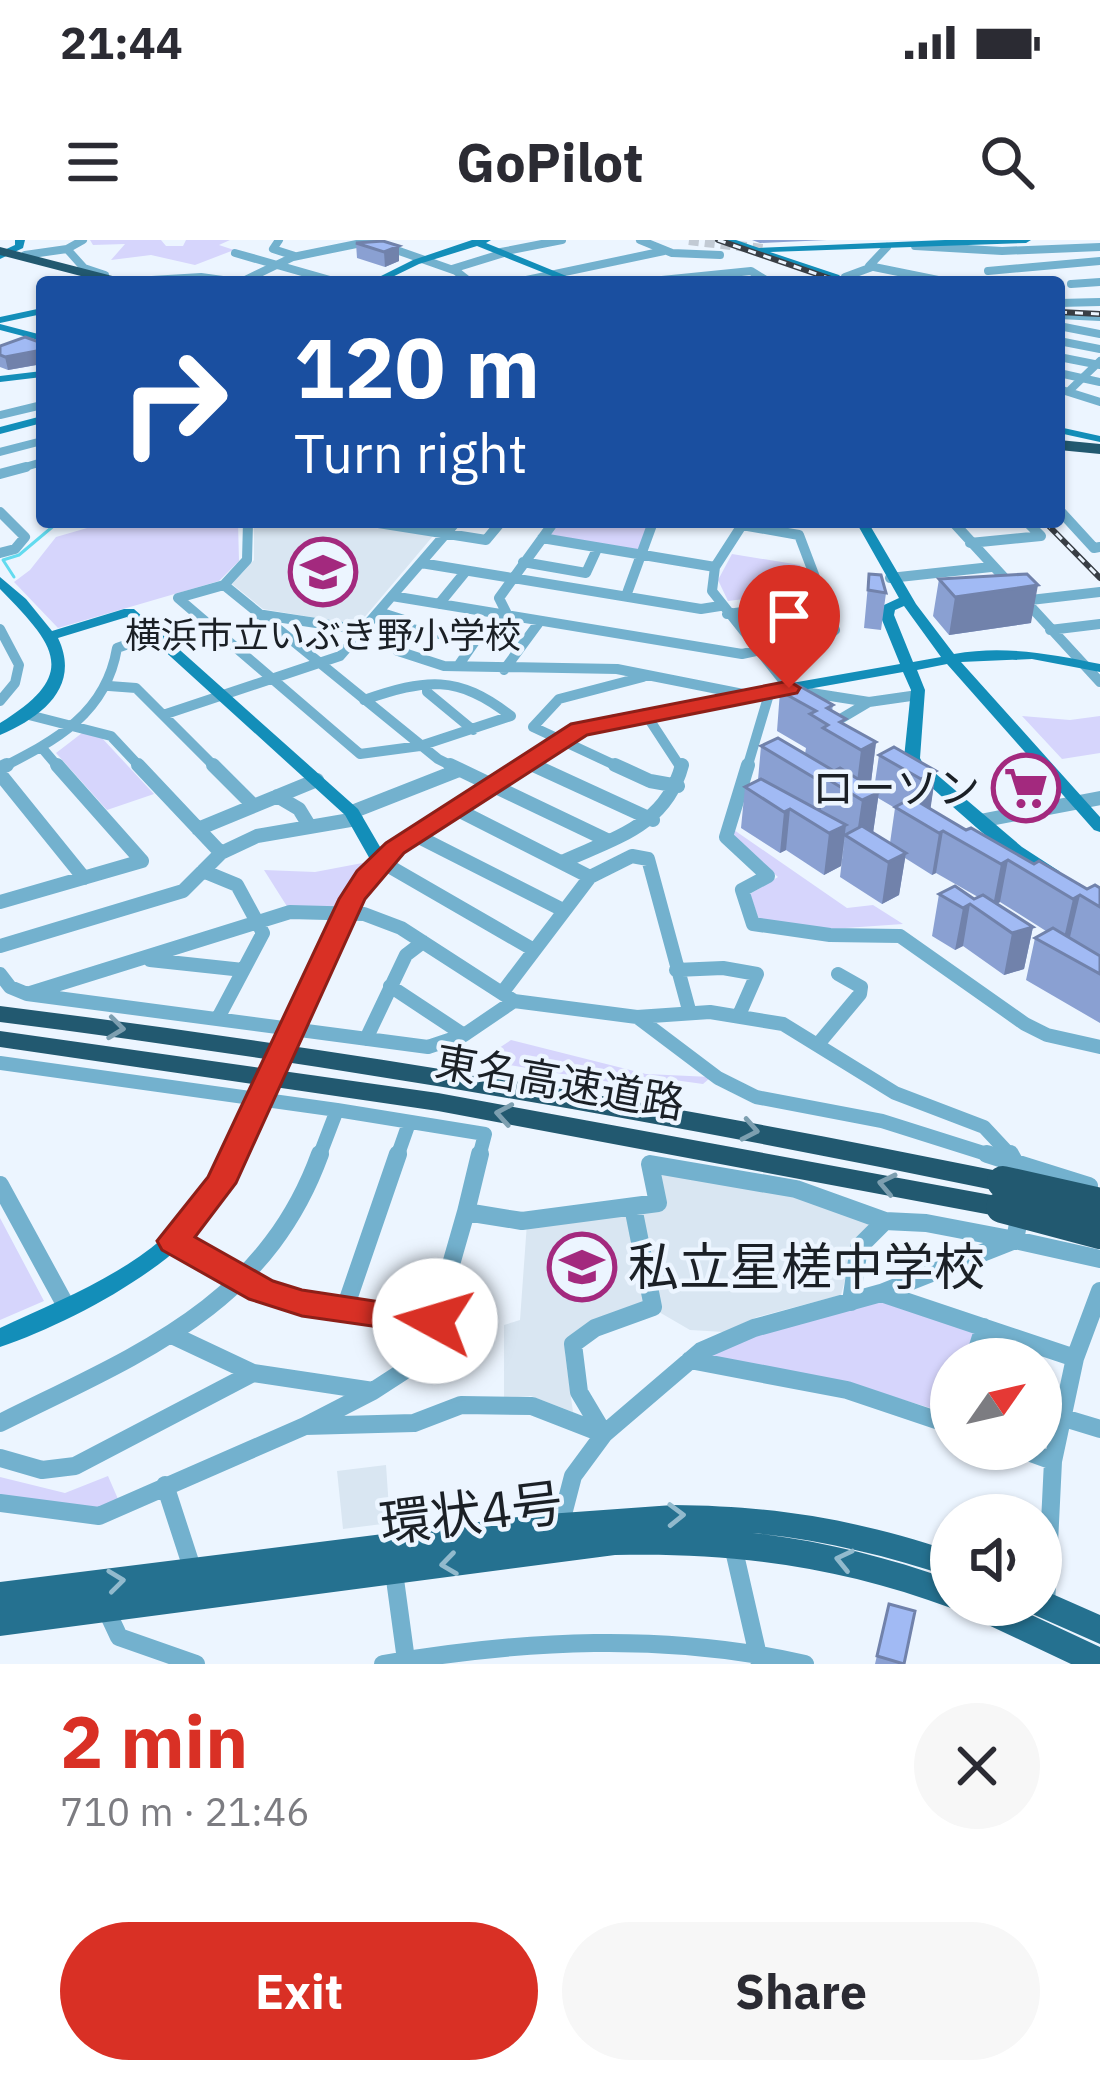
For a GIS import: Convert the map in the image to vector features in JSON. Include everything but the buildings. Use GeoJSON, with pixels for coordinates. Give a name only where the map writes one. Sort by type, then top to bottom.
{"type":"FeatureCollection","features":[{"type":"Feature","properties":{"kind":"highway"},"geometry":{"type":"LineString","coordinates":[[8,251],[100,276]]}},
{"type":"Feature","properties":{"kind":"highway"},"geometry":{"type":"LineString","coordinates":[[8,251],[86,276]]}},
{"type":"Feature","properties":{"kind":"highway"},"geometry":{"type":"LineString","coordinates":[[1065,442],[1100,444]]}},
{"type":"Feature","properties":{"kind":"highway","name":"東名高速道路"},"geometry":{"type":"LineString","coordinates":[[0,1014],[249,1044],[446,1075],[1012,1180],[1100,1204]]}},
{"type":"Feature","properties":{"kind":"highway","name":"東名高速道路"},"geometry":{"type":"LineString","coordinates":[[0,1039],[1012,1180],[1100,1233]]}},
{"type":"Feature","properties":{"kind":"main road","name":"環状4号"},"geometry":{"type":"LineString","coordinates":[[729,1529],[930,1587]]}},
{"type":"Feature","properties":{"kind":"main road","name":"環状4号"},"geometry":{"type":"LineString","coordinates":[[0,1596],[194,1571],[562,1537],[674,1539],[729,1529],[848,1533],[930,1558]]}},
{"type":"Feature","properties":{"kind":"main road","name":"環状4号"},"geometry":{"type":"LineString","coordinates":[[0,1622],[394,1571],[562,1537]]}},
{"type":"Feature","properties":{"kind":"main road"},"geometry":{"type":"LineString","coordinates":[[1062,1613],[1100,1630]]}},
{"type":"Feature","properties":{"kind":"main road"},"geometry":{"type":"LineString","coordinates":[[1015,1626],[1063,1653],[1100,1662]]}},
{"type":"Feature","properties":{"kind":"street"},"geometry":{"type":"LineString","coordinates":[[8,251],[67,249],[83,240]]}},
{"type":"Feature","properties":{"kind":"street"},"geometry":{"type":"LineString","coordinates":[[279,240],[272,250],[295,256]]}},
{"type":"Feature","properties":{"kind":"street"},"geometry":{"type":"LineString","coordinates":[[452,270],[502,252],[562,240]]}},
{"type":"Feature","properties":{"kind":"street"},"geometry":{"type":"LineString","coordinates":[[640,240],[664,251]]}},
{"type":"Feature","properties":{"kind":"street"},"geometry":{"type":"LineString","coordinates":[[727,240],[824,276]]}},
{"type":"Feature","properties":{"kind":"street"},"geometry":{"type":"LineString","coordinates":[[938,240],[950,240]]}},
{"type":"Feature","properties":{"kind":"street"},"geometry":{"type":"LineString","coordinates":[[763,250],[1026,240]]}},
{"type":"Feature","properties":{"kind":"street"},"geometry":{"type":"LineString","coordinates":[[251,276],[295,256],[368,241],[461,276]]}},
{"type":"Feature","properties":{"kind":"street"},"geometry":{"type":"LineString","coordinates":[[387,276],[477,241],[561,276]]}},
{"type":"Feature","properties":{"kind":"street"},"geometry":{"type":"LineString","coordinates":[[915,246],[1001,251],[1100,247]]}},
{"type":"Feature","properties":{"kind":"street"},"geometry":{"type":"LineString","coordinates":[[872,267],[887,247]]}},
{"type":"Feature","properties":{"kind":"street"},"geometry":{"type":"LineString","coordinates":[[67,249],[84,268],[106,276]]}},
{"type":"Feature","properties":{"kind":"street"},"geometry":{"type":"LineString","coordinates":[[784,261],[815,256],[817,250]]}},
{"type":"Feature","properties":{"kind":"street"},"geometry":{"type":"LineString","coordinates":[[1018,250],[1051,267]]}},
{"type":"Feature","properties":{"kind":"street"},"geometry":{"type":"LineString","coordinates":[[546,276],[664,251],[720,255]]}},
{"type":"Feature","properties":{"kind":"street"},"geometry":{"type":"LineString","coordinates":[[986,276],[1001,251]]}},
{"type":"Feature","properties":{"kind":"street"},"geometry":{"type":"LineString","coordinates":[[235,253],[320,276]]}},
{"type":"Feature","properties":{"kind":"street"},"geometry":{"type":"LineString","coordinates":[[988,271],[1100,261]]}},
{"type":"Feature","properties":{"kind":"street"},"geometry":{"type":"LineString","coordinates":[[1079,264],[1100,278]]}},
{"type":"Feature","properties":{"kind":"street"},"geometry":{"type":"LineString","coordinates":[[842,276],[872,267],[918,276]]}},
{"type":"Feature","properties":{"kind":"street"},"geometry":{"type":"LineString","coordinates":[[728,276],[751,271],[759,276]]}},
{"type":"Feature","properties":{"kind":"street"},"geometry":{"type":"LineString","coordinates":[[1071,284],[1100,278]]}},
{"type":"Feature","properties":{"kind":"street"},"geometry":{"type":"LineString","coordinates":[[1065,303],[1100,302]]}},
{"type":"Feature","properties":{"kind":"street"},"geometry":{"type":"LineString","coordinates":[[0,323],[36,313]]}},
{"type":"Feature","properties":{"kind":"street"},"geometry":{"type":"LineString","coordinates":[[1065,315],[1100,317]]}},
{"type":"Feature","properties":{"kind":"street"},"geometry":{"type":"LineString","coordinates":[[0,323],[36,336]]}},
{"type":"Feature","properties":{"kind":"street"},"geometry":{"type":"LineString","coordinates":[[1065,327],[1100,334]]}},
{"type":"Feature","properties":{"kind":"street"},"geometry":{"type":"LineString","coordinates":[[1065,342],[1100,349]]}},
{"type":"Feature","properties":{"kind":"street"},"geometry":{"type":"LineString","coordinates":[[1065,358],[1099,364]]}},
{"type":"Feature","properties":{"kind":"street"},"geometry":{"type":"LineString","coordinates":[[1065,389],[1099,364]]}},
{"type":"Feature","properties":{"kind":"street"},"geometry":{"type":"LineString","coordinates":[[1065,374],[1100,382]]}},
{"type":"Feature","properties":{"kind":"street"},"geometry":{"type":"LineString","coordinates":[[0,379],[36,375]]}},
{"type":"Feature","properties":{"kind":"street"},"geometry":{"type":"LineString","coordinates":[[1065,390],[1100,402]]}},
{"type":"Feature","properties":{"kind":"street"},"geometry":{"type":"LineString","coordinates":[[0,415],[36,406]]}},
{"type":"Feature","properties":{"kind":"street"},"geometry":{"type":"LineString","coordinates":[[0,431],[36,421]]}},
{"type":"Feature","properties":{"kind":"street"},"geometry":{"type":"LineString","coordinates":[[1065,432],[1100,444]]}},
{"type":"Feature","properties":{"kind":"street"},"geometry":{"type":"LineString","coordinates":[[0,452],[36,443]]}},
{"type":"Feature","properties":{"kind":"street"},"geometry":{"type":"LineString","coordinates":[[0,474],[36,464]]}},
{"type":"Feature","properties":{"kind":"street"},"geometry":{"type":"LineString","coordinates":[[0,512],[26,538],[15,549],[0,553]]}},
{"type":"Feature","properties":{"kind":"street"},"geometry":{"type":"LineString","coordinates":[[1065,516],[1098,549]]}},
{"type":"Feature","properties":{"kind":"street"},"geometry":{"type":"LineString","coordinates":[[248,528],[247,560],[224,585],[178,598],[357,756],[420,746],[511,716],[478,690],[414,683],[364,700]]}},
{"type":"Feature","properties":{"kind":"street"},"geometry":{"type":"LineString","coordinates":[[409,528],[486,540],[496,528]]}},
{"type":"Feature","properties":{"kind":"street"},"geometry":{"type":"LineString","coordinates":[[163,715],[340,656],[451,528]]}},
{"type":"Feature","properties":{"kind":"street"},"geometry":{"type":"LineString","coordinates":[[508,616],[499,598],[550,528]]}},
{"type":"Feature","properties":{"kind":"street"},"geometry":{"type":"LineString","coordinates":[[626,596],[651,528]]}},
{"type":"Feature","properties":{"kind":"street"},"geometry":{"type":"LineString","coordinates":[[740,528],[715,567],[712,591],[760,651],[780,690],[726,837],[768,876],[742,890],[748,919],[753,924],[830,935],[900,936],[1025,1024],[1047,1035],[1100,1047]]}},
{"type":"Feature","properties":{"kind":"street"},"geometry":{"type":"LineString","coordinates":[[392,596],[742,654],[815,641],[835,630],[799,535],[763,528]]}},
{"type":"Feature","properties":{"kind":"street"},"geometry":{"type":"LineString","coordinates":[[865,528],[890,578],[950,658],[1100,827]]}},
{"type":"Feature","properties":{"kind":"street"},"geometry":{"type":"LineString","coordinates":[[957,528],[1050,630],[1092,667],[1100,682]]}},
{"type":"Feature","properties":{"kind":"street"},"geometry":{"type":"LineString","coordinates":[[970,543],[1041,536],[1033,528]]}},
{"type":"Feature","properties":{"kind":"street"},"geometry":{"type":"LineString","coordinates":[[542,538],[715,567]]}},
{"type":"Feature","properties":{"kind":"street"},"geometry":{"type":"LineString","coordinates":[[581,589],[597,549]]}},
{"type":"Feature","properties":{"kind":"street"},"geometry":{"type":"LineString","coordinates":[[421,562],[701,609],[766,609]]}},
{"type":"Feature","properties":{"kind":"street"},"geometry":{"type":"LineString","coordinates":[[523,562],[586,573]]}},
{"type":"Feature","properties":{"kind":"street"},"geometry":{"type":"LineString","coordinates":[[890,578],[991,567]]}},
{"type":"Feature","properties":{"kind":"street"},"geometry":{"type":"LineString","coordinates":[[439,604],[466,571]]}},
{"type":"Feature","properties":{"kind":"street"},"geometry":{"type":"LineString","coordinates":[[0,581],[53,635],[61,668],[26,714],[0,730]]}},
{"type":"Feature","properties":{"kind":"street"},"geometry":{"type":"LineString","coordinates":[[224,585],[420,746],[458,770],[607,840]]}},
{"type":"Feature","properties":{"kind":"street"},"geometry":{"type":"LineString","coordinates":[[1022,601],[1100,592]]}},
{"type":"Feature","properties":{"kind":"street"},"geometry":{"type":"LineString","coordinates":[[0,603],[17,598]]}},
{"type":"Feature","properties":{"kind":"street"},"geometry":{"type":"LineString","coordinates":[[906,599],[889,608],[886,616],[918,695],[912,758],[922,773],[980,821],[1065,883]]}},
{"type":"Feature","properties":{"kind":"street"},"geometry":{"type":"LineString","coordinates":[[53,635],[129,612],[314,774],[354,815],[380,861],[535,950]]}},
{"type":"Feature","properties":{"kind":"street"},"geometry":{"type":"LineString","coordinates":[[379,612],[404,620],[398,651],[412,659],[504,670],[601,668],[748,695]]}},
{"type":"Feature","properties":{"kind":"street"},"geometry":{"type":"LineString","coordinates":[[256,614],[362,630]]}},
{"type":"Feature","properties":{"kind":"street"},"geometry":{"type":"LineString","coordinates":[[504,670],[540,621]]}},
{"type":"Feature","properties":{"kind":"street"},"geometry":{"type":"LineString","coordinates":[[1050,630],[1100,624]]}},
{"type":"Feature","properties":{"kind":"street"},"geometry":{"type":"LineString","coordinates":[[405,628],[476,640],[458,666]]}},
{"type":"Feature","properties":{"kind":"street"},"geometry":{"type":"LineString","coordinates":[[0,629],[18,651],[21,667],[15,685],[0,701]]}},
{"type":"Feature","properties":{"kind":"street"},"geometry":{"type":"LineString","coordinates":[[84,878],[0,771],[76,726],[109,686],[117,647],[154,635]]}},
{"type":"Feature","properties":{"kind":"street"},"geometry":{"type":"LineString","coordinates":[[0,1338],[118,1280],[174,1241],[220,1183],[346,912],[380,861],[561,739],[611,719],[950,658],[1012,654],[1092,667]]}},
{"type":"Feature","properties":{"kind":"street"},"geometry":{"type":"LineString","coordinates":[[645,676],[553,702],[533,727],[650,781],[678,786]]}},
{"type":"Feature","properties":{"kind":"street"},"geometry":{"type":"LineString","coordinates":[[427,685],[427,692],[473,730]]}},
{"type":"Feature","properties":{"kind":"street"},"geometry":{"type":"LineString","coordinates":[[109,686],[136,688],[254,805]]}},
{"type":"Feature","properties":{"kind":"street"},"geometry":{"type":"LineString","coordinates":[[780,690],[869,702],[918,695]]}},
{"type":"Feature","properties":{"kind":"street"},"geometry":{"type":"LineString","coordinates":[[842,718],[869,702]]}},
{"type":"Feature","properties":{"kind":"street"},"geometry":{"type":"LineString","coordinates":[[562,862],[667,809],[682,765],[645,713]]}},
{"type":"Feature","properties":{"kind":"street"},"geometry":{"type":"LineString","coordinates":[[26,714],[111,736],[221,853]]}},
{"type":"Feature","properties":{"kind":"street"},"geometry":{"type":"LineString","coordinates":[[0,902],[142,861],[42,748]]}},
{"type":"Feature","properties":{"kind":"street"},"geometry":{"type":"LineString","coordinates":[[527,762],[652,820]]}},
{"type":"Feature","properties":{"kind":"street"},"geometry":{"type":"LineString","coordinates":[[0,946],[183,891],[221,853],[256,836],[354,815],[458,770]]}},
{"type":"Feature","properties":{"kind":"street"},"geometry":{"type":"LineString","coordinates":[[198,829],[277,796],[314,774]]}},
{"type":"Feature","properties":{"kind":"street"},"geometry":{"type":"LineString","coordinates":[[277,796],[299,808],[310,826]]}},
{"type":"Feature","properties":{"kind":"street"},"geometry":{"type":"LineString","coordinates":[[980,821],[1100,798]]}},
{"type":"Feature","properties":{"kind":"street"},"geometry":{"type":"LineString","coordinates":[[456,809],[590,877]]}},
{"type":"Feature","properties":{"kind":"street"},"geometry":{"type":"LineString","coordinates":[[415,835],[563,910]]}},
{"type":"Feature","properties":{"kind":"street"},"geometry":{"type":"LineString","coordinates":[[0,974],[10,987],[27,994],[428,1047],[464,1035],[508,997],[535,950],[590,877],[632,856],[648,859],[688,1010]]}},
{"type":"Feature","properties":{"kind":"street"},"geometry":{"type":"LineString","coordinates":[[203,871],[236,885],[263,933],[218,1018]]}},
{"type":"Feature","properties":{"kind":"street"},"geometry":{"type":"LineString","coordinates":[[27,994],[290,912],[346,912],[389,922],[508,997],[637,1017],[688,1010],[781,1023],[819,1043],[850,1069],[907,1099],[959,1113],[998,1137],[1012,1180],[1015,1240]]}},
{"type":"Feature","properties":{"kind":"street"},"geometry":{"type":"LineString","coordinates":[[366,1040],[406,955],[424,942]]}},
{"type":"Feature","properties":{"kind":"street"},"geometry":{"type":"LineString","coordinates":[[139,959],[243,970]]}},
{"type":"Feature","properties":{"kind":"street"},"geometry":{"type":"LineString","coordinates":[[676,970],[722,968],[757,974],[739,1015]]}},
{"type":"Feature","properties":{"kind":"street"},"geometry":{"type":"LineString","coordinates":[[819,1043],[860,994],[861,987],[838,974]]}},
{"type":"Feature","properties":{"kind":"street"},"geometry":{"type":"LineString","coordinates":[[390,986],[464,1035]]}},
{"type":"Feature","properties":{"kind":"street"},"geometry":{"type":"LineString","coordinates":[[637,1017],[720,1079],[756,1097],[882,1121],[1012,1180],[1100,1188]]}},
{"type":"Feature","properties":{"kind":"street"},"geometry":{"type":"LineString","coordinates":[[0,1063],[485,1133],[429,1341],[410,1367],[305,1426],[99,1516],[74,1518],[28,1503],[0,1503]]}},
{"type":"Feature","properties":{"kind":"street"},"geometry":{"type":"LineString","coordinates":[[0,1423],[172,1335],[244,1280],[294,1216],[337,1110]]}},
{"type":"Feature","properties":{"kind":"street"},"geometry":{"type":"LineString","coordinates":[[344,1311],[409,1123]]}},
{"type":"Feature","properties":{"kind":"street"},"geometry":{"type":"LineString","coordinates":[[466,1212],[522,1221],[658,1203],[650,1163],[796,1189],[885,1221],[926,1223],[1100,1259]]}},
{"type":"Feature","properties":{"kind":"street"},"geometry":{"type":"LineString","coordinates":[[0,1185],[66,1306]]}},
{"type":"Feature","properties":{"kind":"street"},"geometry":{"type":"LineString","coordinates":[[604,1433],[580,1403],[571,1367],[573,1344],[595,1328],[653,1307],[633,1207]]}},
{"type":"Feature","properties":{"kind":"street"},"geometry":{"type":"LineString","coordinates":[[851,1302],[860,1247],[885,1221]]}},
{"type":"Feature","properties":{"kind":"street"},"geometry":{"type":"LineString","coordinates":[[562,1537],[565,1492],[583,1452],[690,1360],[754,1328],[881,1293],[1015,1240]]}},
{"type":"Feature","properties":{"kind":"street"},"geometry":{"type":"LineString","coordinates":[[174,1241],[244,1280],[302,1303],[435,1321]]}},
{"type":"Feature","properties":{"kind":"street"},"geometry":{"type":"LineString","coordinates":[[1062,1425],[1075,1358],[1100,1292]]}},
{"type":"Feature","properties":{"kind":"street"},"geometry":{"type":"LineString","coordinates":[[881,1293],[1075,1358]]}},
{"type":"Feature","properties":{"kind":"street"},"geometry":{"type":"LineString","coordinates":[[981,1338],[984,1328]]}},
{"type":"Feature","properties":{"kind":"street"},"geometry":{"type":"LineString","coordinates":[[172,1335],[253,1373],[373,1391]]}},
{"type":"Feature","properties":{"kind":"street"},"geometry":{"type":"LineString","coordinates":[[690,1360],[847,1390],[930,1418]]}},
{"type":"Feature","properties":{"kind":"street"},"geometry":{"type":"LineString","coordinates":[[0,1458],[42,1470],[75,1466],[253,1373]]}},
{"type":"Feature","properties":{"kind":"street"},"geometry":{"type":"LineString","coordinates":[[305,1426],[414,1423],[461,1405],[532,1406],[604,1433]]}},
{"type":"Feature","properties":{"kind":"street"},"geometry":{"type":"LineString","coordinates":[[1064,1418],[1100,1429]]}},
{"type":"Feature","properties":{"kind":"street"},"geometry":{"type":"LineString","coordinates":[[165,1485],[194,1571]]}},
{"type":"Feature","properties":{"kind":"street"},"geometry":{"type":"LineString","coordinates":[[729,1529],[759,1657]]}},
{"type":"Feature","properties":{"kind":"street"},"geometry":{"type":"LineString","coordinates":[[394,1571],[406,1660]]}},
{"type":"Feature","properties":{"kind":"street"},"geometry":{"type":"LineString","coordinates":[[105,1607],[119,1637],[196,1664]]}},
{"type":"Feature","properties":{"kind":"street"},"geometry":{"type":"LineString","coordinates":[[383,1664],[517,1645],[622,1644],[806,1664]]}},
{"type":"Feature","properties":{"kind":"shaded area"},"geometry":{"type":"Polygon","coordinates":[[[90,240],[161,240],[166,246],[183,246],[186,240],[230,240],[219,245],[234,250],[195,265],[151,255],[111,260],[125,244],[93,245],[90,240]]]}},
{"type":"Feature","properties":{"kind":"shaded area"},"geometry":{"type":"Polygon","coordinates":[[[87,528],[238,528],[239,561],[219,581],[58,628],[14,582],[56,537],[87,528]]]}},
{"type":"Feature","properties":{"kind":"shaded area","name":"横浜市立いぶき野小学校"},"geometry":{"type":"Polygon","coordinates":[[[254,528],[388,528],[433,536],[358,625],[263,609],[232,584],[254,560],[254,528]]]}},
{"type":"Feature","properties":{"kind":"shaded area"},"geometry":{"type":"Polygon","coordinates":[[[556,528],[648,528],[638,552],[549,537],[556,528]]]}},
{"type":"Feature","properties":{"kind":"shaded area"},"geometry":{"type":"Polygon","coordinates":[[[732,554],[800,565],[810,591],[728,601],[718,580],[732,554]]]}},
{"type":"Feature","properties":{"kind":"shaded area"},"geometry":{"type":"Polygon","coordinates":[[[1022,716],[1070,720],[1100,716],[1100,753],[1062,759],[1022,716]]]}},
{"type":"Feature","properties":{"kind":"shaded area"},"geometry":{"type":"Polygon","coordinates":[[[82,733],[101,737],[154,794],[107,810],[56,753],[82,733]]]}},
{"type":"Feature","properties":{"kind":"shaded area"},"geometry":{"type":"Polygon","coordinates":[[[734,830],[847,908],[873,905],[903,924],[831,929],[759,920],[750,894],[778,877],[734,840],[734,830]]]}},
{"type":"Feature","properties":{"kind":"shaded area"},"geometry":{"type":"Polygon","coordinates":[[[373,861],[343,907],[288,908],[264,870],[315,872],[373,861]]]}},
{"type":"Feature","properties":{"kind":"shaded area"},"geometry":{"type":"Polygon","coordinates":[[[511,1040],[646,1074],[711,1077],[703,1084],[674,1080],[644,1088],[481,1060],[511,1040]]]}},
{"type":"Feature","properties":{"kind":"shaded area"},"geometry":{"type":"Polygon","coordinates":[[[657,1169],[754,1184],[872,1220],[855,1243],[841,1295],[757,1317],[724,1332],[690,1330],[659,1312],[640,1213],[664,1206],[657,1169]]]}},
{"type":"Feature","properties":{"kind":"shaded area"},"geometry":{"type":"Polygon","coordinates":[[[631,1212],[647,1304],[580,1331],[565,1353],[573,1412],[531,1396],[504,1398],[504,1325],[520,1320],[527,1223],[631,1212]]]}},
{"type":"Feature","properties":{"kind":"shaded area"},"geometry":{"type":"Polygon","coordinates":[[[0,1218],[44,1301],[0,1320],[0,1218]]]}},
{"type":"Feature","properties":{"kind":"shaded area"},"geometry":{"type":"Polygon","coordinates":[[[886,1299],[978,1331],[976,1338],[930,1338],[930,1408],[871,1390],[705,1355],[760,1334],[886,1299]]]}},
{"type":"Feature","properties":{"kind":"shaded area"},"geometry":{"type":"Polygon","coordinates":[[[386,1465],[390,1523],[343,1529],[337,1471],[386,1465]]]}},
{"type":"Feature","properties":{"kind":"shaded area"},"geometry":{"type":"Polygon","coordinates":[[[108,1476],[118,1499],[99,1509],[0,1497],[0,1477],[65,1493],[108,1476]]]}},
{"type":"Feature","properties":{"kind":"waterway"},"geometry":{"type":"LineString","coordinates":[[14,577],[3,560],[19,555],[51,528]]}},
{"type":"Feature","properties":{"kind":"tunnel"},"geometry":{"type":"LineString","coordinates":[[689,240],[763,249]]}},
{"type":"Feature","properties":{"kind":"railway"},"geometry":{"type":"LineString","coordinates":[[718,240],[823,276]]}},
{"type":"Feature","properties":{"kind":"railway"},"geometry":{"type":"LineString","coordinates":[[1065,312],[1100,314]]}},
{"type":"Feature","properties":{"kind":"railway"},"geometry":{"type":"LineString","coordinates":[[1051,528],[1100,578]]}},
{"type":"Feature","properties":{"kind":"place","name":"横浜市立いぶき野小学校"},"geometry":{"type":"Point","coordinates":[323,572]}},
{"type":"Feature","properties":{"kind":"place","name":"ローソン"},"geometry":{"type":"Point","coordinates":[1026,788]}},
{"type":"Feature","properties":{"kind":"place","name":"私立星槎中学校"},"geometry":{"type":"Point","coordinates":[582,1267]}},
{"type":"Feature","properties":{"kind":"route"},"geometry":{"type":"LineString","coordinates":[[435,1321],[302,1303],[261,1290],[174,1241],[220,1183],[352,899],[395,848],[580,729],[611,719],[789,688]]}}]}
